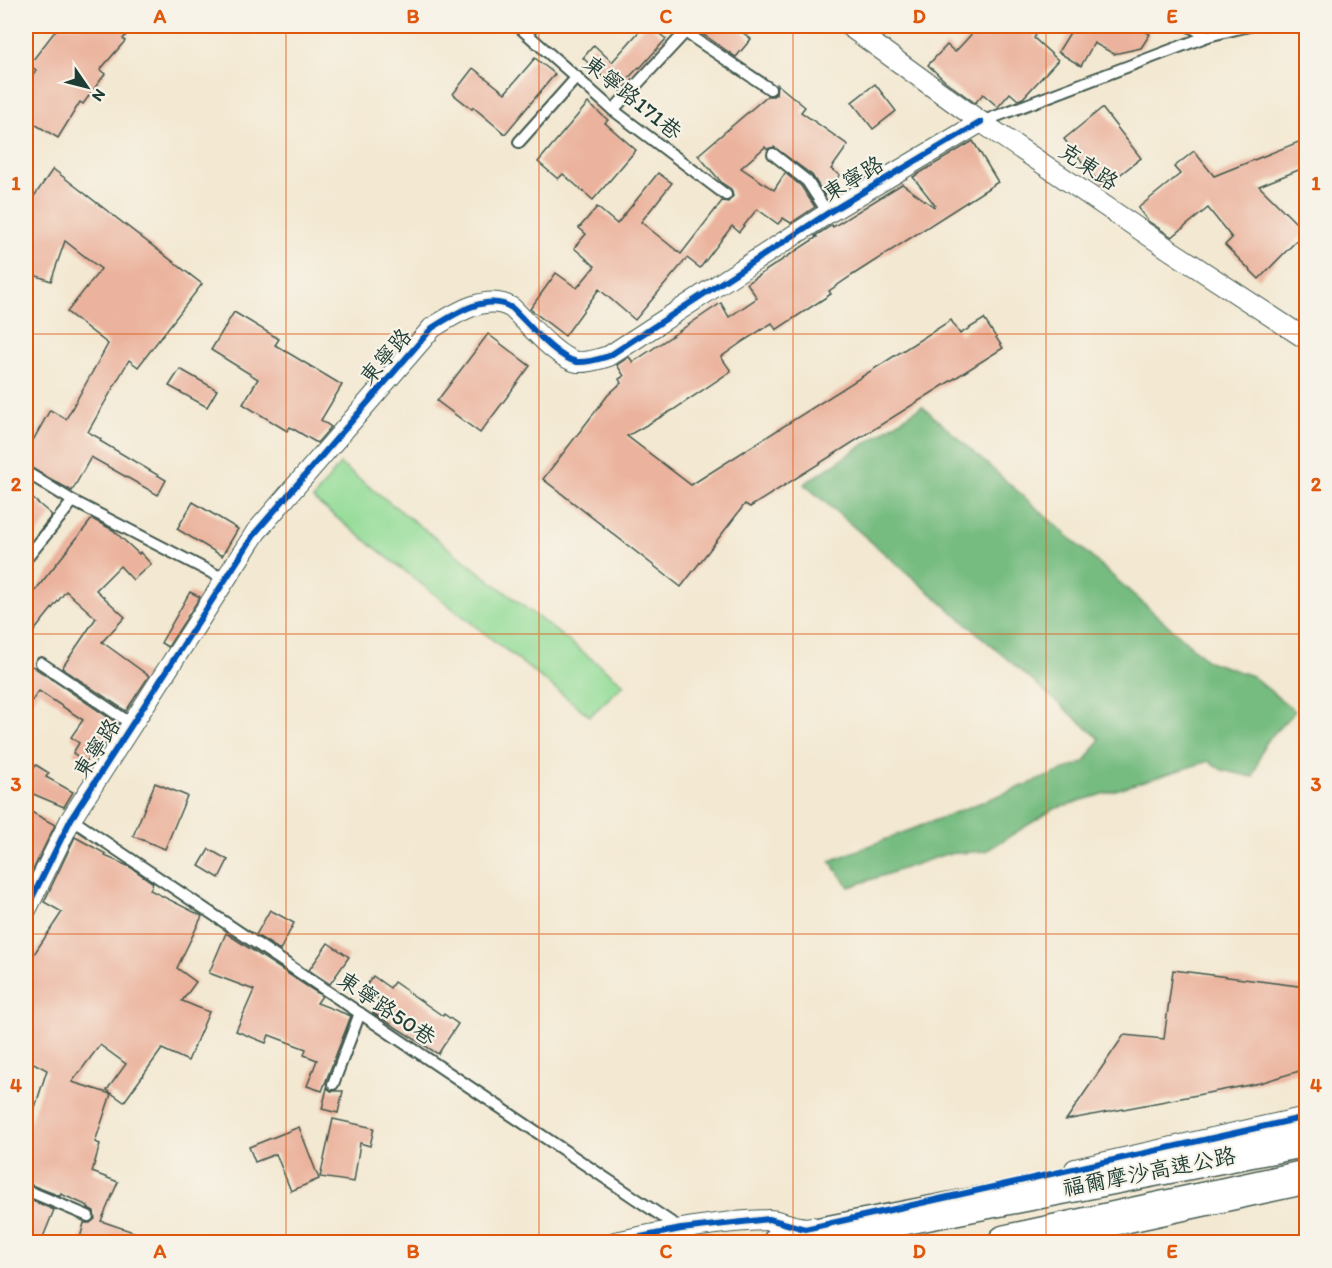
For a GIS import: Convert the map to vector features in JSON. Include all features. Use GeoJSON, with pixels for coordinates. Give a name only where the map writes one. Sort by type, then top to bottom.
{"type":"FeatureCollection","features":[{"type":"Feature","properties":{"kind":"highway","name":"福爾摩沙高速公路"},"geometry":{"type":"LineString","coordinates":[[780,1242],[1306,1140]]}},
{"type":"Feature","properties":{"kind":"highway","name":"福爾摩沙高速公路"},"geometry":{"type":"LineString","coordinates":[[1005,1242],[1306,1177]]}},
{"type":"Feature","properties":{"kind":"street","name":"克東路"},"geometry":{"type":"LineString","coordinates":[[849,26],[981,122],[1306,339]]}},
{"type":"Feature","properties":{"kind":"street","name":"東寧路"},"geometry":{"type":"LineString","coordinates":[[27,904],[71,819],[256,532],[432,328],[459,311],[496,301],[512,308],[560,354],[577,362],[594,361],[609,356],[828,213],[981,122]]}},
{"type":"Feature","properties":{"kind":"street"},"geometry":{"type":"LineString","coordinates":[[615,1242],[681,1229],[770,1219],[805,1229],[1306,1117]]}},
{"type":"Feature","properties":{"kind":"lane","name":"東寧路171巷"},"geometry":{"type":"LineString","coordinates":[[518,26],[614,110],[726,195]]}},
{"type":"Feature","properties":{"kind":"lane"},"geometry":{"type":"LineString","coordinates":[[1189,26],[1208,36]]}},
{"type":"Feature","properties":{"kind":"lane"},"geometry":{"type":"LineString","coordinates":[[981,122],[1208,36],[1249,26]]}},
{"type":"Feature","properties":{"kind":"lane"},"geometry":{"type":"LineString","coordinates":[[614,110],[684,28],[770,89]]}},
{"type":"Feature","properties":{"kind":"lane"},"geometry":{"type":"LineString","coordinates":[[519,142],[577,77]]}},
{"type":"Feature","properties":{"kind":"lane"},"geometry":{"type":"LineString","coordinates":[[773,154],[807,181],[828,213]]}},
{"type":"Feature","properties":{"kind":"lane"},"geometry":{"type":"LineString","coordinates":[[26,472],[73,501],[224,579]]}},
{"type":"Feature","properties":{"kind":"lane"},"geometry":{"type":"LineString","coordinates":[[26,558],[73,501]]}},
{"type":"Feature","properties":{"kind":"lane"},"geometry":{"type":"LineString","coordinates":[[41,663],[133,725]]}},
{"type":"Feature","properties":{"kind":"lane","name":"東寧路50巷"},"geometry":{"type":"LineString","coordinates":[[71,819],[681,1229]]}},
{"type":"Feature","properties":{"kind":"lane"},"geometry":{"type":"LineString","coordinates":[[333,1084],[360,1013]]}},
{"type":"Feature","properties":{"kind":"lane"},"geometry":{"type":"LineString","coordinates":[[26,1190],[88,1216]]}},
{"type":"Feature","properties":{"kind":"green space"},"geometry":{"type":"Polygon","coordinates":[[[922,406],[1208,661],[1252,676],[1295,711],[1265,743],[1253,777],[1222,770],[1209,761],[1054,809],[986,851],[946,854],[849,887],[830,861],[1085,762],[1100,739],[804,484],[922,406]]]}},
{"type":"Feature","properties":{"kind":"green space"},"geometry":{"type":"Polygon","coordinates":[[[340,464],[624,684],[590,716],[313,499],[340,464]]]}},
{"type":"Feature","properties":{"kind":"building"},"geometry":{"type":"Polygon","coordinates":[[[59,26],[133,26],[123,39],[125,41],[100,70],[105,74],[83,104],[80,102],[58,138],[26,119],[26,89],[36,70],[29,65],[59,26]]]}},
{"type":"Feature","properties":{"kind":"building"},"geometry":{"type":"Polygon","coordinates":[[[644,26],[650,26],[666,39],[617,90],[583,58],[594,45],[612,62],[644,26]]]}},
{"type":"Feature","properties":{"kind":"building"},"geometry":{"type":"Polygon","coordinates":[[[698,26],[734,26],[751,39],[736,57],[697,30],[698,26]]]}},
{"type":"Feature","properties":{"kind":"building"},"geometry":{"type":"Polygon","coordinates":[[[979,26],[1040,26],[1034,38],[1058,60],[1023,98],[1018,100],[1010,93],[998,107],[983,94],[975,103],[928,65],[947,45],[955,52],[979,26]]]}},
{"type":"Feature","properties":{"kind":"building"},"geometry":{"type":"Polygon","coordinates":[[[1074,26],[1135,26],[1150,34],[1141,48],[1114,54],[1094,43],[1081,66],[1058,52],[1074,26]]]}},
{"type":"Feature","properties":{"kind":"building"},"geometry":{"type":"Polygon","coordinates":[[[535,58],[555,74],[505,134],[473,107],[472,109],[453,94],[473,68],[505,93],[535,58]]]}},
{"type":"Feature","properties":{"kind":"building"},"geometry":{"type":"Polygon","coordinates":[[[777,84],[805,107],[801,112],[848,145],[831,169],[840,175],[825,196],[812,175],[774,147],[767,149],[765,147],[741,168],[774,190],[785,173],[801,186],[815,207],[791,223],[783,218],[778,224],[757,209],[739,232],[732,226],[700,268],[687,258],[635,320],[599,289],[565,336],[530,309],[556,273],[577,288],[595,266],[574,248],[586,234],[579,228],[597,207],[617,224],[658,173],[672,183],[641,222],[681,254],[722,201],[728,202],[733,196],[731,189],[722,183],[698,155],[767,96],[776,94],[777,84]]]}},
{"type":"Feature","properties":{"kind":"building"},"geometry":{"type":"Polygon","coordinates":[[[875,84],[896,111],[873,129],[852,102],[875,84]]]}},
{"type":"Feature","properties":{"kind":"building"},"geometry":{"type":"Polygon","coordinates":[[[588,103],[608,120],[605,123],[636,150],[593,200],[563,174],[558,179],[538,162],[588,103]]]}},
{"type":"Feature","properties":{"kind":"building"},"geometry":{"type":"Polygon","coordinates":[[[1102,108],[1141,158],[1103,188],[1064,139],[1102,108]]]}},
{"type":"Feature","properties":{"kind":"building"},"geometry":{"type":"Polygon","coordinates":[[[1306,139],[1306,167],[1259,186],[1305,232],[1259,279],[1225,245],[1232,238],[1208,208],[1172,237],[1148,221],[1138,208],[1180,174],[1174,167],[1194,151],[1214,176],[1306,139]]]}},
{"type":"Feature","properties":{"kind":"building"},"geometry":{"type":"Polygon","coordinates":[[[973,141],[998,182],[851,276],[829,291],[831,294],[776,330],[772,323],[745,340],[721,357],[731,371],[673,410],[627,436],[691,485],[951,320],[960,334],[984,319],[1003,348],[750,507],[745,504],[681,587],[543,479],[608,395],[621,383],[619,379],[624,376],[617,365],[629,357],[633,362],[721,303],[729,317],[757,298],[747,283],[832,225],[833,227],[902,184],[934,207],[935,205],[913,177],[973,141]]]}},
{"type":"Feature","properties":{"kind":"building"},"geometry":{"type":"Polygon","coordinates":[[[53,169],[202,284],[138,367],[129,360],[88,432],[166,480],[158,495],[91,457],[72,491],[26,465],[26,453],[50,410],[66,419],[108,344],[67,312],[101,269],[65,241],[51,281],[26,272],[26,226],[32,207],[28,205],[53,169]]]}},
{"type":"Feature","properties":{"kind":"building"},"geometry":{"type":"Polygon","coordinates":[[[234,312],[279,339],[275,345],[342,385],[321,420],[331,427],[317,443],[290,427],[287,431],[243,404],[258,379],[211,350],[234,312]]]}},
{"type":"Feature","properties":{"kind":"building"},"geometry":{"type":"Polygon","coordinates":[[[488,334],[530,366],[480,433],[437,401],[488,334]]]}},
{"type":"Feature","properties":{"kind":"building"},"geometry":{"type":"Polygon","coordinates":[[[180,369],[217,390],[207,407],[169,386],[180,369]]]}},
{"type":"Feature","properties":{"kind":"building"},"geometry":{"type":"Polygon","coordinates":[[[26,493],[52,515],[26,548],[26,493]]]}},
{"type":"Feature","properties":{"kind":"building"},"geometry":{"type":"Polygon","coordinates":[[[193,502],[238,529],[222,556],[177,529],[193,502]]]}},
{"type":"Feature","properties":{"kind":"building"},"geometry":{"type":"Polygon","coordinates":[[[92,519],[113,530],[151,564],[133,580],[120,566],[96,590],[125,617],[102,642],[149,676],[126,711],[62,668],[96,618],[66,591],[26,641],[26,602],[92,519]]]}},
{"type":"Feature","properties":{"kind":"building"},"geometry":{"type":"Polygon","coordinates":[[[190,592],[200,597],[168,647],[161,643],[190,592]]]}},
{"type":"Feature","properties":{"kind":"building"},"geometry":{"type":"Polygon","coordinates":[[[26,662],[118,724],[98,755],[93,752],[86,762],[73,753],[79,743],[71,737],[83,720],[39,691],[26,709],[26,662]]]}},
{"type":"Feature","properties":{"kind":"building"},"geometry":{"type":"Polygon","coordinates":[[[36,765],[49,773],[46,777],[73,792],[64,807],[26,791],[26,782],[36,765]]]}},
{"type":"Feature","properties":{"kind":"building"},"geometry":{"type":"Polygon","coordinates":[[[155,783],[187,796],[165,849],[133,836],[155,783]]]}},
{"type":"Feature","properties":{"kind":"building"},"geometry":{"type":"Polygon","coordinates":[[[26,809],[55,825],[26,884],[26,809]]]}},
{"type":"Feature","properties":{"kind":"building"},"geometry":{"type":"Polygon","coordinates":[[[75,837],[106,854],[105,856],[130,867],[153,883],[150,890],[202,916],[177,968],[196,982],[182,1001],[209,1012],[188,1061],[162,1049],[124,1102],[107,1090],[126,1064],[100,1045],[72,1082],[111,1094],[95,1142],[100,1144],[92,1172],[118,1182],[101,1221],[157,1240],[157,1242],[79,1242],[84,1223],[90,1223],[95,1219],[94,1211],[61,1194],[60,1196],[26,1183],[26,1135],[47,1070],[26,1059],[26,966],[62,912],[44,902],[75,837]]]}},
{"type":"Feature","properties":{"kind":"building"},"geometry":{"type":"Polygon","coordinates":[[[209,849],[228,860],[219,878],[199,866],[209,849]]]}},
{"type":"Feature","properties":{"kind":"building"},"geometry":{"type":"Polygon","coordinates":[[[270,910],[294,923],[280,950],[256,935],[270,910]]]}},
{"type":"Feature","properties":{"kind":"building"},"geometry":{"type":"Polygon","coordinates":[[[226,933],[322,996],[317,1003],[351,1016],[322,1091],[307,1086],[317,1060],[304,1055],[306,1049],[269,1035],[266,1043],[236,1031],[254,990],[209,973],[226,933]]]}},
{"type":"Feature","properties":{"kind":"building"},"geometry":{"type":"Polygon","coordinates":[[[328,943],[349,957],[330,984],[309,970],[328,943]]]}},
{"type":"Feature","properties":{"kind":"building"},"geometry":{"type":"Polygon","coordinates":[[[1173,970],[1306,987],[1306,1069],[1260,1083],[1066,1120],[1124,1035],[1164,1039],[1173,970]]]}},
{"type":"Feature","properties":{"kind":"building"},"geometry":{"type":"Polygon","coordinates":[[[373,976],[390,988],[394,982],[458,1024],[438,1054],[373,1013],[381,1001],[364,989],[373,976]]]}},
{"type":"Feature","properties":{"kind":"building"},"geometry":{"type":"Polygon","coordinates":[[[327,1088],[331,1091],[343,1091],[338,1113],[322,1109],[327,1088]]]}},
{"type":"Feature","properties":{"kind":"building"},"geometry":{"type":"Polygon","coordinates":[[[333,1119],[374,1128],[370,1146],[360,1143],[354,1182],[320,1177],[333,1119]]]}},
{"type":"Feature","properties":{"kind":"building"},"geometry":{"type":"Polygon","coordinates":[[[299,1127],[319,1179],[291,1191],[276,1154],[255,1162],[249,1147],[299,1127]]]}},
{"type":"Feature","properties":{"kind":"building"},"geometry":{"type":"Polygon","coordinates":[[[26,1198],[54,1210],[41,1242],[26,1242],[26,1198]]]}},
{"type":"Feature","properties":{"kind":"cycle path"},"geometry":{"type":"LineString","coordinates":[[26,910],[71,819],[256,532],[432,328],[460,311],[492,302],[512,308],[551,347],[569,359],[585,362],[609,356],[828,213],[981,122]]}},
{"type":"Feature","properties":{"kind":"cycle path"},"geometry":{"type":"LineString","coordinates":[[615,1242],[681,1229],[769,1219],[805,1229],[1306,1117]]}}]}
